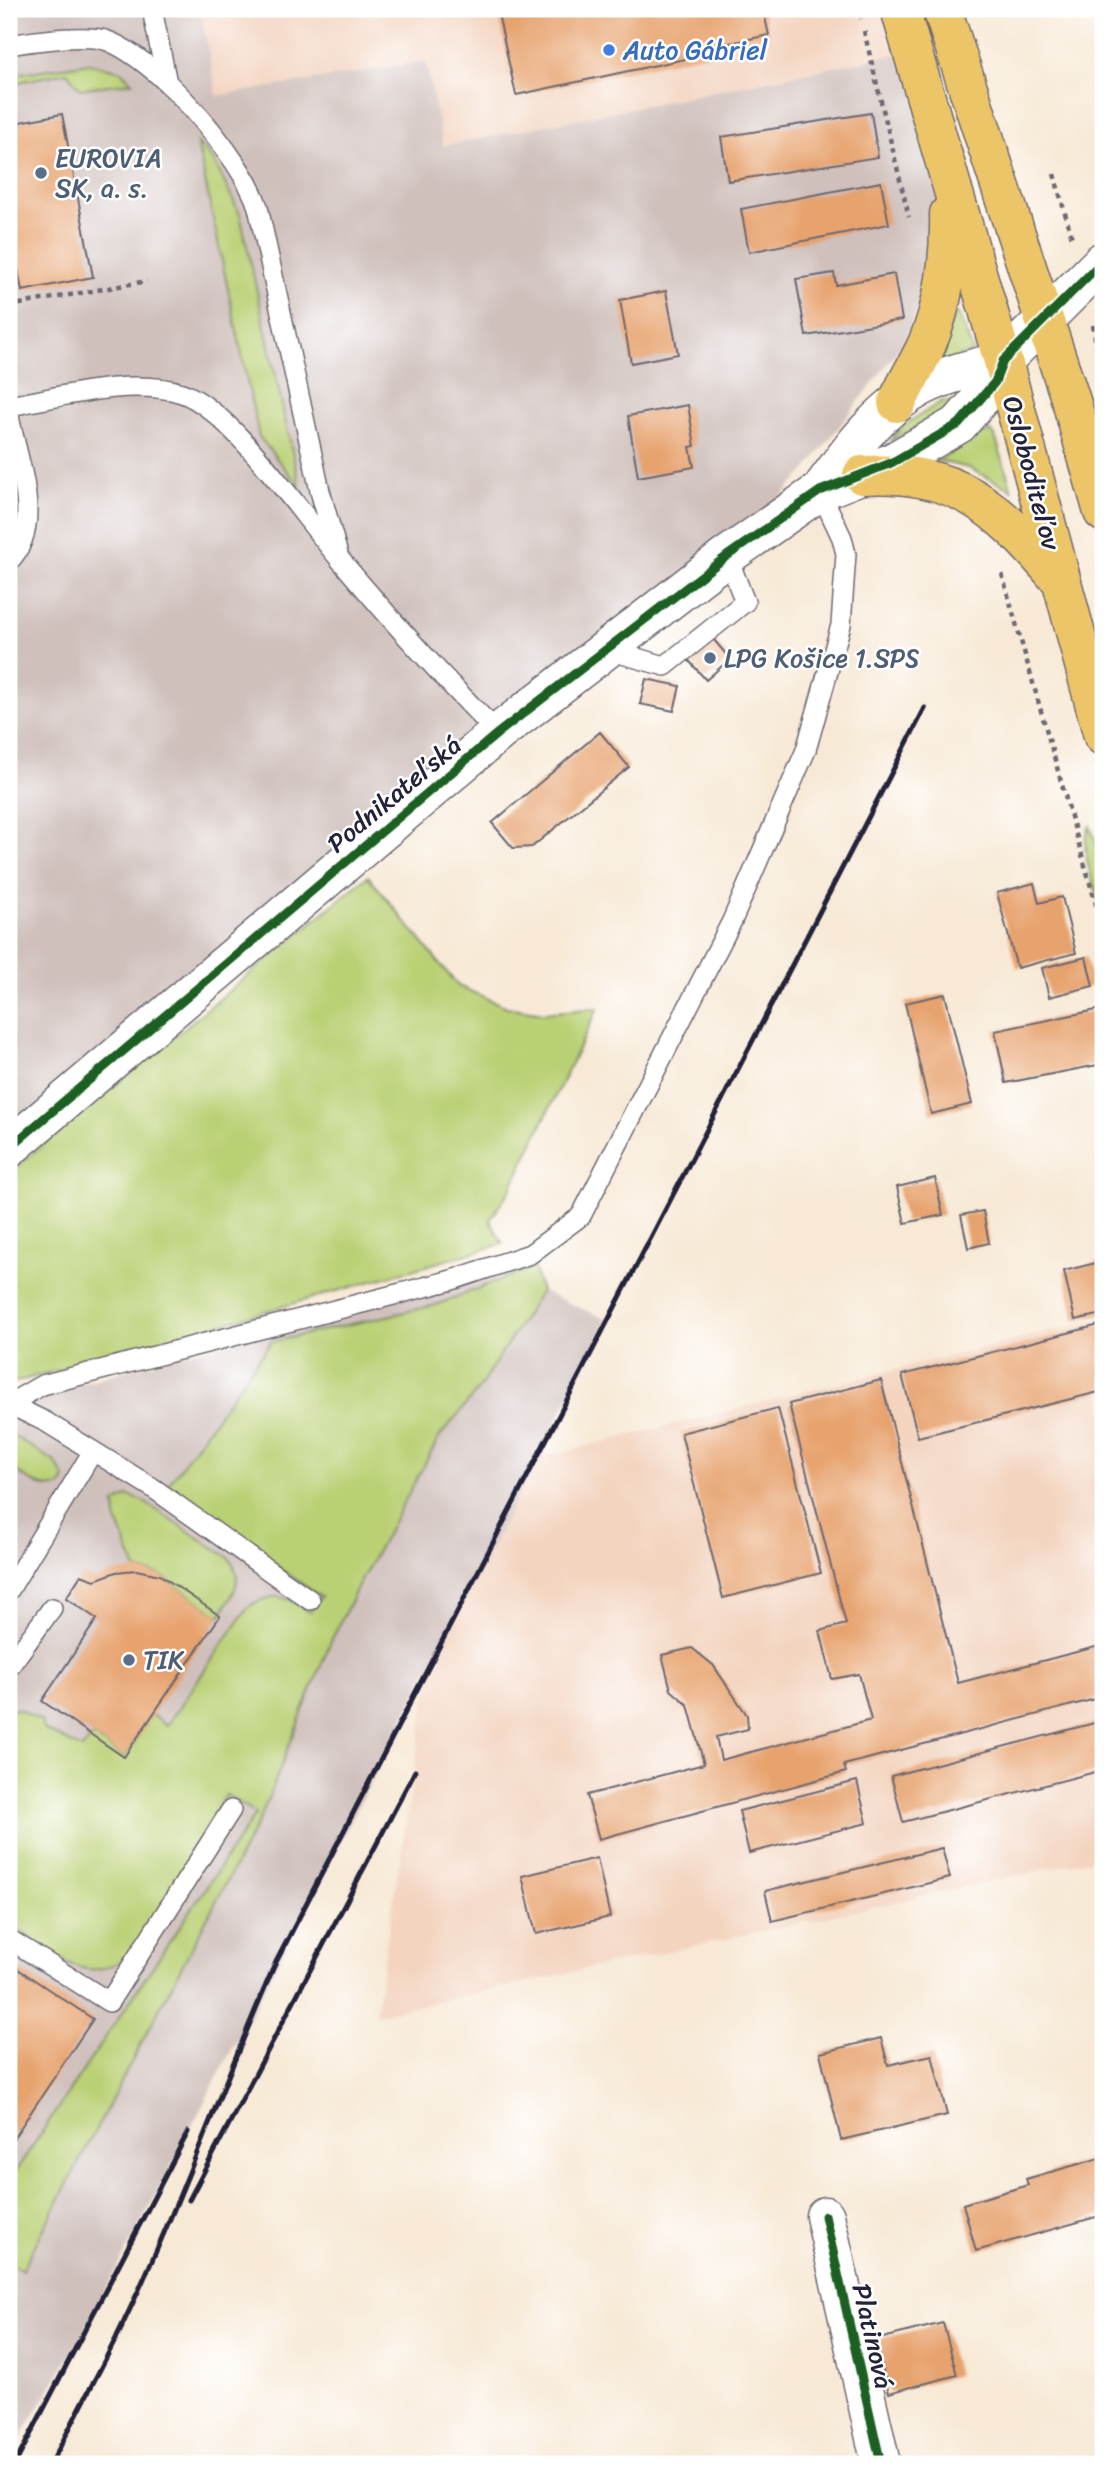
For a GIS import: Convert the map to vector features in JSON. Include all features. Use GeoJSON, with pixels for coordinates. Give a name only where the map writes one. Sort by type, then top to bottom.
{"type":"FeatureCollection","features":[{"type":"Feature","properties":{"kind":"main road","name":"Osloboditeľov"},"geometry":{"type":"LineString","coordinates":[[900,9],[948,184],[1003,361],[1103,736]]}},
{"type":"Feature","properties":{"kind":"main road","name":"Osloboditeľov"},"geometry":{"type":"LineString","coordinates":[[942,9],[1044,320],[1103,512]]}},
{"type":"Feature","properties":{"kind":"main road"},"geometry":{"type":"LineString","coordinates":[[897,403],[927,343],[935,318],[950,235],[948,184]]}},
{"type":"Feature","properties":{"kind":"main road"},"geometry":{"type":"LineString","coordinates":[[862,475],[898,473],[951,486],[972,497],[1003,517],[1061,580]]}},
{"type":"Feature","properties":{"kind":"street"},"geometry":{"type":"LineString","coordinates":[[820,491],[926,446],[959,424],[995,382],[1003,361],[1103,261]]}},
{"type":"Feature","properties":{"kind":"street"},"geometry":{"type":"LineString","coordinates":[[820,491],[868,429],[897,403],[921,387],[955,373],[1003,361]]}},
{"type":"Feature","properties":{"kind":"street","name":"Podnikateľská"},"geometry":{"type":"LineString","coordinates":[[9,1148],[498,733],[727,556],[820,491]]}},
{"type":"Feature","properties":{"kind":"street","name":"Platinová"},"geometry":{"type":"LineString","coordinates":[[825,2216],[881,2464]]}},
{"type":"Feature","properties":{"kind":"lane"},"geometry":{"type":"LineString","coordinates":[[152,9],[167,83]]}},
{"type":"Feature","properties":{"kind":"lane"},"geometry":{"type":"LineString","coordinates":[[9,45],[39,39],[104,40],[148,64],[188,105],[245,177],[252,191],[320,491],[339,558]]}},
{"type":"Feature","properties":{"kind":"lane"},"geometry":{"type":"LineString","coordinates":[[9,406],[126,387],[159,389],[193,399],[249,448],[339,558],[454,690],[498,733]]}},
{"type":"Feature","properties":{"kind":"lane"},"geometry":{"type":"LineString","coordinates":[[9,416],[28,525],[22,548],[9,561]]}},
{"type":"Feature","properties":{"kind":"lane"},"geometry":{"type":"LineString","coordinates":[[9,1404],[42,1385],[465,1276],[530,1254],[581,1216],[732,921],[806,750],[841,625],[846,554],[842,538],[820,491]]}},
{"type":"Feature","properties":{"kind":"lane"},"geometry":{"type":"LineString","coordinates":[[9,1404],[93,1451],[153,1489],[310,1600]]}},
{"type":"Feature","properties":{"kind":"lane"},"geometry":{"type":"LineString","coordinates":[[9,1590],[93,1451]]}},
{"type":"Feature","properties":{"kind":"lane"},"geometry":{"type":"LineString","coordinates":[[9,1667],[52,1608]]}},
{"type":"Feature","properties":{"kind":"lane"},"geometry":{"type":"LineString","coordinates":[[9,1939],[109,2002],[231,1810]]}},
{"type":"Feature","properties":{"kind":"path"},"geometry":{"type":"LineString","coordinates":[[858,9],[911,227]]}},
{"type":"Feature","properties":{"kind":"path"},"geometry":{"type":"LineString","coordinates":[[9,306],[147,281]]}},
{"type":"Feature","properties":{"kind":"path"},"geometry":{"type":"LineString","coordinates":[[1000,569],[1103,929]]}},
{"type":"Feature","properties":{"kind":"shaded area"},"geometry":{"type":"Polygon","coordinates":[[[9,9],[200,9],[217,96],[426,61],[443,146],[912,51],[950,235],[902,345],[806,470],[727,556],[9,1148],[9,9]]]}},
{"type":"Feature","properties":{"kind":"shaded area"},"geometry":{"type":"Polygon","coordinates":[[[200,9],[900,9],[912,51],[443,146],[426,61],[217,96],[200,9]]]}},
{"type":"Feature","properties":{"kind":"shaded area"},"geometry":{"type":"Polygon","coordinates":[[[530,1254],[541,1291],[608,1320],[302,1916],[81,2337],[9,2457],[9,1404],[530,1254]]]}},
{"type":"Feature","properties":{"kind":"shaded area"},"geometry":{"type":"Polygon","coordinates":[[[1103,1318],[1103,1857],[375,2015],[433,1655],[535,1459],[1103,1318]]]}},
{"type":"Feature","properties":{"kind":"green space"},"geometry":{"type":"Polygon","coordinates":[[[89,63],[121,71],[132,82],[80,89],[67,72],[9,84],[9,75],[89,63]]]}},
{"type":"Feature","properties":{"kind":"green space"},"geometry":{"type":"Polygon","coordinates":[[[197,142],[214,161],[240,214],[300,487],[259,437],[197,142]]]}},
{"type":"Feature","properties":{"kind":"green space"},"geometry":{"type":"Polygon","coordinates":[[[958,313],[973,352],[943,362],[945,336],[958,313]]]}},
{"type":"Feature","properties":{"kind":"green space"},"geometry":{"type":"Polygon","coordinates":[[[942,401],[963,404],[890,441],[902,427],[942,401]]]}},
{"type":"Feature","properties":{"kind":"green space"},"geometry":{"type":"Polygon","coordinates":[[[991,431],[1012,490],[969,468],[938,461],[971,438],[991,431]]]}},
{"type":"Feature","properties":{"kind":"green space"},"geometry":{"type":"Polygon","coordinates":[[[1090,826],[1103,862],[1103,912],[1087,857],[1090,826]]]}},
{"type":"Feature","properties":{"kind":"green space"},"geometry":{"type":"Polygon","coordinates":[[[368,876],[458,986],[507,1007],[543,1013],[598,1008],[510,1190],[490,1220],[503,1244],[9,1384],[9,1173],[368,876]]]}},
{"type":"Feature","properties":{"kind":"green space"},"geometry":{"type":"Polygon","coordinates":[[[534,1267],[541,1291],[478,1390],[440,1436],[357,1588],[330,1643],[262,1814],[22,2270],[9,2263],[9,2181],[256,1813],[226,1795],[143,1939],[126,1957],[109,1967],[92,1969],[76,1966],[60,1959],[9,1923],[9,1709],[21,1710],[43,1722],[42,1728],[82,1749],[93,1736],[124,1757],[152,1715],[167,1725],[248,1607],[266,1598],[280,1597],[310,1612],[321,1597],[165,1489],[271,1342],[436,1305],[534,1267]]]}},
{"type":"Feature","properties":{"kind":"green space"},"geometry":{"type":"Polygon","coordinates":[[[9,1433],[55,1462],[65,1478],[61,1486],[40,1485],[9,1466],[9,1433]]]}},
{"type":"Feature","properties":{"kind":"green space"},"geometry":{"type":"Polygon","coordinates":[[[128,1496],[141,1500],[228,1557],[237,1580],[233,1594],[220,1616],[160,1575],[136,1570],[116,1518],[115,1503],[128,1496]]]}},
{"type":"Feature","properties":{"kind":"building","name":"Auto Gábriel"},"geometry":{"type":"Polygon","coordinates":[[[497,9],[763,9],[769,35],[711,47],[713,53],[516,95],[497,9]]]}},
{"type":"Feature","properties":{"kind":"building"},"geometry":{"type":"Polygon","coordinates":[[[871,113],[878,157],[728,181],[721,137],[871,113]]]}},
{"type":"Feature","properties":{"kind":"building","name":"EUROVIA SK, a. s."},"geometry":{"type":"Polygon","coordinates":[[[62,114],[93,277],[22,291],[9,222],[9,124],[62,114]]]}},
{"type":"Feature","properties":{"kind":"building"},"geometry":{"type":"Polygon","coordinates":[[[881,182],[889,224],[749,252],[741,209],[881,182]]]}},
{"type":"Feature","properties":{"kind":"building"},"geometry":{"type":"Polygon","coordinates":[[[834,273],[836,285],[894,274],[902,320],[806,336],[796,279],[834,273]]]}},
{"type":"Feature","properties":{"kind":"building"},"geometry":{"type":"Polygon","coordinates":[[[666,291],[678,354],[631,363],[620,300],[666,291]]]}},
{"type":"Feature","properties":{"kind":"building"},"geometry":{"type":"Polygon","coordinates":[[[688,405],[695,446],[690,447],[694,467],[638,477],[628,416],[688,405]]]}},
{"type":"Feature","properties":{"kind":"building"},"geometry":{"type":"Polygon","coordinates":[[[709,634],[730,659],[706,680],[684,655],[709,634]]]}},
{"type":"Feature","properties":{"kind":"building"},"geometry":{"type":"Polygon","coordinates":[[[646,679],[680,686],[674,711],[640,704],[646,679]]]}},
{"type":"Feature","properties":{"kind":"building"},"geometry":{"type":"Polygon","coordinates":[[[600,732],[629,767],[532,847],[513,848],[492,823],[600,732]]]}},
{"type":"Feature","properties":{"kind":"building"},"geometry":{"type":"Polygon","coordinates":[[[1034,883],[1039,903],[1062,897],[1076,953],[1017,968],[997,893],[1034,883]]]}},
{"type":"Feature","properties":{"kind":"building"},"geometry":{"type":"Polygon","coordinates":[[[1086,957],[1093,986],[1049,997],[1042,968],[1086,957]]]}},
{"type":"Feature","properties":{"kind":"building"},"geometry":{"type":"Polygon","coordinates":[[[945,994],[972,1104],[931,1114],[905,1003],[945,994]]]}},
{"type":"Feature","properties":{"kind":"building"},"geometry":{"type":"Polygon","coordinates":[[[1101,1009],[1103,1064],[1006,1083],[995,1031],[1101,1009]]]}},
{"type":"Feature","properties":{"kind":"building"},"geometry":{"type":"Polygon","coordinates":[[[935,1178],[943,1215],[905,1223],[897,1187],[935,1178]]]}},
{"type":"Feature","properties":{"kind":"building"},"geometry":{"type":"Polygon","coordinates":[[[983,1211],[989,1243],[968,1248],[961,1215],[983,1211]]]}},
{"type":"Feature","properties":{"kind":"building"},"geometry":{"type":"Polygon","coordinates":[[[1103,1261],[1103,1314],[1075,1320],[1064,1271],[1103,1261]]]}},
{"type":"Feature","properties":{"kind":"building"},"geometry":{"type":"Polygon","coordinates":[[[1103,1324],[1103,1391],[918,1437],[902,1375],[1103,1324]]]}},
{"type":"Feature","properties":{"kind":"building"},"geometry":{"type":"Polygon","coordinates":[[[881,1380],[958,1683],[1103,1645],[1103,1697],[844,1765],[846,1772],[599,1839],[587,1795],[704,1764],[688,1705],[671,1690],[662,1655],[692,1648],[713,1665],[747,1715],[748,1729],[716,1737],[721,1760],[871,1720],[859,1674],[832,1679],[820,1631],[846,1624],[789,1404],[881,1380]]]}},
{"type":"Feature","properties":{"kind":"building"},"geometry":{"type":"Polygon","coordinates":[[[778,1408],[821,1573],[723,1598],[681,1433],[778,1408]]]}},
{"type":"Feature","properties":{"kind":"building","name":"TIK"},"geometry":{"type":"Polygon","coordinates":[[[136,1570],[160,1575],[220,1616],[124,1757],[42,1701],[97,1619],[66,1598],[81,1575],[95,1580],[116,1572],[136,1570]]]}},
{"type":"Feature","properties":{"kind":"building"},"geometry":{"type":"Polygon","coordinates":[[[1102,1721],[1103,1770],[903,1822],[891,1776],[1102,1721]]]}},
{"type":"Feature","properties":{"kind":"building"},"geometry":{"type":"Polygon","coordinates":[[[857,1781],[867,1823],[749,1853],[739,1811],[857,1781]]]}},
{"type":"Feature","properties":{"kind":"building"},"geometry":{"type":"Polygon","coordinates":[[[942,1848],[950,1878],[772,1921],[765,1891],[942,1848]]]}},
{"type":"Feature","properties":{"kind":"building"},"geometry":{"type":"Polygon","coordinates":[[[597,1858],[610,1917],[536,1934],[522,1876],[597,1858]]]}},
{"type":"Feature","properties":{"kind":"building"},"geometry":{"type":"Polygon","coordinates":[[[9,1963],[93,2019],[9,2145],[9,1963]]]}},
{"type":"Feature","properties":{"kind":"building"},"geometry":{"type":"Polygon","coordinates":[[[881,2038],[888,2065],[932,2055],[947,2115],[841,2140],[820,2053],[881,2038]]]}},
{"type":"Feature","properties":{"kind":"building"},"geometry":{"type":"Polygon","coordinates":[[[1100,2158],[1103,2169],[1103,2215],[976,2251],[963,2204],[1028,2185],[1026,2179],[1100,2158]]]}},
{"type":"Feature","properties":{"kind":"building"},"geometry":{"type":"Polygon","coordinates":[[[943,2323],[957,2375],[889,2393],[875,2340],[943,2323]]]}},
{"type":"Feature","properties":{"kind":"railway"},"geometry":{"type":"LineString","coordinates":[[117,2336],[179,2197],[276,1962],[925,708]]}},
{"type":"Feature","properties":{"kind":"railway"},"geometry":{"type":"LineString","coordinates":[[189,2200],[415,1771]]}},
{"type":"Feature","properties":{"kind":"railway"},"geometry":{"type":"LineString","coordinates":[[15,2464],[188,2132]]}},
{"type":"Feature","properties":{"kind":"railway"},"geometry":{"type":"LineString","coordinates":[[51,2464],[122,2327]]}},
{"type":"Feature","properties":{"kind":"cycle path"},"geometry":{"type":"LineString","coordinates":[[9,1148],[498,733],[727,556],[820,491],[891,463],[959,424],[995,382],[1003,361],[1103,261]]}},
{"type":"Feature","properties":{"kind":"cycle path"},"geometry":{"type":"LineString","coordinates":[[825,2216],[881,2464]]}},
{"type":"Feature","properties":{"kind":"place","name":"Auto Gábriel"},"geometry":{"type":"Point","coordinates":[609,50]}},
{"type":"Feature","properties":{"kind":"place","name":"EUROVIA SK, a. s."},"geometry":{"type":"Point","coordinates":[41,173]}},
{"type":"Feature","properties":{"kind":"place","name":"LPG Košice 1.SPS"},"geometry":{"type":"Point","coordinates":[710,658]}},
{"type":"Feature","properties":{"kind":"place","name":"TIK"},"geometry":{"type":"Point","coordinates":[129,1660]}}]}
